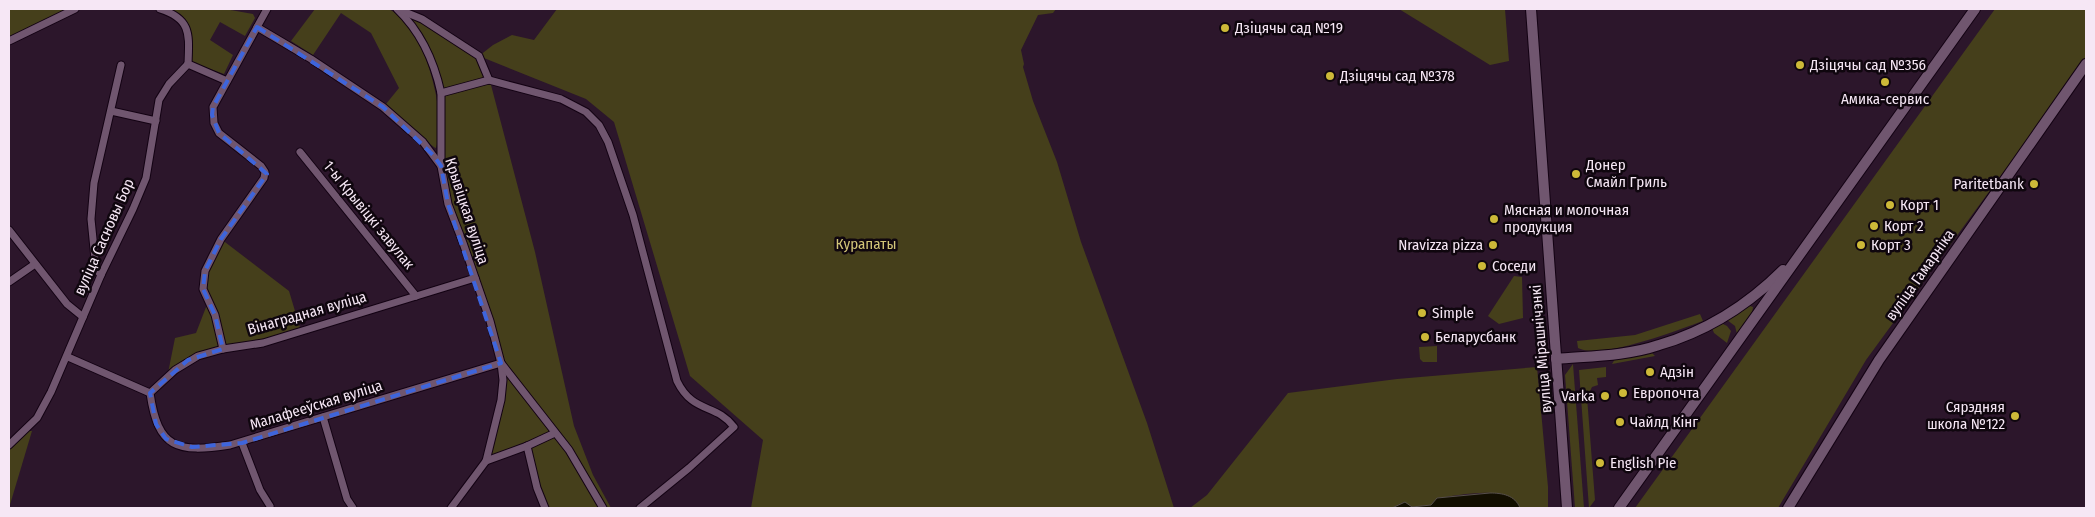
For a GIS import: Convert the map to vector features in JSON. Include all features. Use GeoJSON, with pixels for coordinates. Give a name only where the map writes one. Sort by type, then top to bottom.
{"type":"FeatureCollection","features":[{"type":"Feature","properties":{"kind":"main road","name":"вуліца Мірашнічэнкі"},"geometry":{"type":"LineString","coordinates":[[1531,9],[1567,508]]}},
{"type":"Feature","properties":{"kind":"main road"},"geometry":{"type":"LineString","coordinates":[[1619,508],[1976,9]]}},
{"type":"Feature","properties":{"kind":"main road","name":"вуліца Гамарніка"},"geometry":{"type":"LineString","coordinates":[[1788,508],[1878,360],[2086,64]]}},
{"type":"Feature","properties":{"kind":"main road"},"geometry":{"type":"LineString","coordinates":[[1556,359],[1627,352],[1658,346],[1682,337],[1718,321],[1740,307],[1760,292],[1802,252]]}},
{"type":"Feature","properties":{"kind":"street"},"geometry":{"type":"LineString","coordinates":[[9,41],[75,9]]}},
{"type":"Feature","properties":{"kind":"street"},"geometry":{"type":"LineString","coordinates":[[160,9],[174,14],[185,24],[189,34],[188,64],[227,81]]}},
{"type":"Feature","properties":{"kind":"street"},"geometry":{"type":"LineString","coordinates":[[223,349],[215,315],[204,290],[205,271],[213,250],[264,178],[266,172],[220,133],[214,123],[213,107],[267,9]]}},
{"type":"Feature","properties":{"kind":"street"},"geometry":{"type":"LineString","coordinates":[[396,9],[422,19],[478,56],[489,80]]}},
{"type":"Feature","properties":{"kind":"street"},"geometry":{"type":"LineString","coordinates":[[396,9],[409,20],[434,67],[441,93],[441,166]]}},
{"type":"Feature","properties":{"kind":"street","name":"Крывіцкая вуліца"},"geometry":{"type":"LineString","coordinates":[[257,27],[311,59],[383,107],[423,142],[441,166],[448,204],[490,321],[501,363],[503,380],[501,400],[486,461],[451,508]]}},
{"type":"Feature","properties":{"kind":"street","name":"вуліца Сасновы Бор"},"geometry":{"type":"LineString","coordinates":[[9,445],[37,418],[68,357],[101,275],[146,178],[161,96],[169,84],[188,64]]}},
{"type":"Feature","properties":{"kind":"street"},"geometry":{"type":"LineString","coordinates":[[101,275],[96,269],[92,210],[97,164],[121,65]]}},
{"type":"Feature","properties":{"kind":"street"},"geometry":{"type":"LineString","coordinates":[[441,93],[489,80],[561,99],[586,112],[599,125],[608,142],[633,215],[677,381],[691,400],[719,414],[734,427],[690,468],[640,508]]}},
{"type":"Feature","properties":{"kind":"street"},"geometry":{"type":"LineString","coordinates":[[110,111],[156,121]]}},
{"type":"Feature","properties":{"kind":"street","name":"1-ы Крывіцкі завулак"},"geometry":{"type":"LineString","coordinates":[[300,152],[416,296]]}},
{"type":"Feature","properties":{"kind":"street"},"geometry":{"type":"LineString","coordinates":[[9,230],[67,304],[83,317]]}},
{"type":"Feature","properties":{"kind":"street"},"geometry":{"type":"LineString","coordinates":[[9,282],[35,264]]}},
{"type":"Feature","properties":{"kind":"street","name":"Вінаградная вуліца"},"geometry":{"type":"LineString","coordinates":[[150,393],[188,360],[223,349],[263,343],[475,278]]}},
{"type":"Feature","properties":{"kind":"street"},"geometry":{"type":"LineString","coordinates":[[68,357],[150,393]]}},
{"type":"Feature","properties":{"kind":"street"},"geometry":{"type":"LineString","coordinates":[[501,363],[572,456],[603,508]]}},
{"type":"Feature","properties":{"kind":"street","name":"Малафееўская вуліца"},"geometry":{"type":"LineString","coordinates":[[150,393],[153,415],[160,432],[166,439],[176,445],[207,447],[242,443],[501,363]]}},
{"type":"Feature","properties":{"kind":"street"},"geometry":{"type":"LineString","coordinates":[[323,417],[347,499],[353,508]]}},
{"type":"Feature","properties":{"kind":"street"},"geometry":{"type":"LineString","coordinates":[[486,461],[527,446],[555,432]]}},
{"type":"Feature","properties":{"kind":"street"},"geometry":{"type":"LineString","coordinates":[[242,443],[260,490],[270,506]]}},
{"type":"Feature","properties":{"kind":"street"},"geometry":{"type":"LineString","coordinates":[[527,446],[544,508]]}},
{"type":"Feature","properties":{"kind":"highlighted area"},"geometry":{"type":"Polygon","coordinates":[[[257,27],[383,107],[434,156],[441,166],[448,204],[501,363],[242,443],[192,447],[166,439],[156,424],[150,393],[188,360],[223,349],[215,315],[203,289],[205,271],[221,239],[267,174],[219,133],[212,115],[213,107],[257,27]]]}},
{"type":"Feature","properties":{"kind":"green space"},"geometry":{"type":"Polygon","coordinates":[[[9,9],[68,9],[9,39],[9,9]]]}},
{"type":"Feature","properties":{"kind":"green space"},"geometry":{"type":"Polygon","coordinates":[[[169,9],[225,9],[253,14],[255,18],[245,36],[220,22],[210,40],[233,55],[224,74],[191,62],[192,45],[188,24],[184,18],[169,9]]]}},
{"type":"Feature","properties":{"kind":"green space"},"geometry":{"type":"Polygon","coordinates":[[[315,9],[389,9],[407,25],[421,47],[433,83],[438,112],[438,141],[436,148],[386,104],[399,88],[371,33],[341,13],[313,55],[291,41],[315,9]]]}},
{"type":"Feature","properties":{"kind":"green space"},"geometry":{"type":"Polygon","coordinates":[[[397,9],[414,15],[479,56],[491,85],[535,252],[574,426],[593,475],[611,508],[545,508],[527,447],[486,461],[501,400],[501,363],[445,192],[441,93],[424,46],[397,9]]]}},
{"type":"Feature","properties":{"kind":"green space","name":"Курапаты"},"geometry":{"type":"Polygon","coordinates":[[[557,9],[1056,9],[1053,13],[1038,15],[1021,50],[1023,67],[1033,101],[1057,162],[1081,242],[1147,423],[1174,508],[751,508],[763,440],[690,376],[614,122],[586,99],[479,56],[493,45],[512,35],[534,40],[557,9]]]}},
{"type":"Feature","properties":{"kind":"green space"},"geometry":{"type":"Polygon","coordinates":[[[1399,9],[1505,9],[1509,61],[1490,65],[1399,9]]]}},
{"type":"Feature","properties":{"kind":"green space"},"geometry":{"type":"Polygon","coordinates":[[[1995,9],[2086,9],[2086,59],[1866,360],[1778,508],[1635,508],[1995,9]]]}},
{"type":"Feature","properties":{"kind":"green space"},"geometry":{"type":"Polygon","coordinates":[[[221,239],[289,291],[301,331],[198,356],[167,378],[175,338],[196,333],[208,302],[203,281],[221,239]]]}},
{"type":"Feature","properties":{"kind":"green space"},"geometry":{"type":"Polygon","coordinates":[[[1514,276],[1522,277],[1523,318],[1499,324],[1488,316],[1514,276]]]}},
{"type":"Feature","properties":{"kind":"green space"},"geometry":{"type":"Polygon","coordinates":[[[1750,306],[1753,307],[1752,314],[1737,334],[1735,326],[1727,320],[1750,306]]]}},
{"type":"Feature","properties":{"kind":"green space"},"geometry":{"type":"Polygon","coordinates":[[[1700,314],[1703,321],[1659,337],[1604,350],[1589,351],[1578,348],[1577,341],[1635,335],[1700,314]]]}},
{"type":"Feature","properties":{"kind":"green space"},"geometry":{"type":"Polygon","coordinates":[[[1721,323],[1731,331],[1727,343],[1714,333],[1712,328],[1721,323]]]}},
{"type":"Feature","properties":{"kind":"green space"},"geometry":{"type":"Polygon","coordinates":[[[1437,346],[1437,362],[1423,362],[1420,359],[1419,347],[1437,346]]]}},
{"type":"Feature","properties":{"kind":"green space"},"geometry":{"type":"Polygon","coordinates":[[[1651,352],[1655,356],[1612,364],[1615,359],[1651,352]]]}},
{"type":"Feature","properties":{"kind":"green space"},"geometry":{"type":"Polygon","coordinates":[[[1573,364],[1584,508],[1575,508],[1565,375],[1573,364]]]}},
{"type":"Feature","properties":{"kind":"green space"},"geometry":{"type":"Polygon","coordinates":[[[1537,367],[1548,487],[1548,508],[1520,508],[1514,500],[1506,496],[1495,493],[1483,493],[1437,498],[1431,505],[1412,507],[1404,502],[1392,508],[1190,508],[1207,495],[1288,393],[1397,379],[1537,367]]]}},
{"type":"Feature","properties":{"kind":"green space"},"geometry":{"type":"Polygon","coordinates":[[[1606,367],[1606,377],[1597,378],[1598,385],[1592,387],[1587,397],[1595,500],[1589,508],[1579,370],[1606,367]]]}},
{"type":"Feature","properties":{"kind":"green space"},"geometry":{"type":"Polygon","coordinates":[[[29,431],[32,431],[9,508],[9,450],[29,431]]]}},
{"type":"Feature","properties":{"kind":"shaded area"},"geometry":{"type":"Polygon","coordinates":[[[1490,493],[1503,494],[1515,500],[1520,508],[1392,508],[1405,502],[1412,507],[1431,505],[1437,498],[1490,493]]]}},
{"type":"Feature","properties":{"kind":"place","name":"Дзіцячы сад №19"},"geometry":{"type":"Point","coordinates":[1225,28]}},
{"type":"Feature","properties":{"kind":"place","name":"Дзіцячы сад №356"},"geometry":{"type":"Point","coordinates":[1800,65]}},
{"type":"Feature","properties":{"kind":"place","name":"Дзіцячы сад №378"},"geometry":{"type":"Point","coordinates":[1330,76]}},
{"type":"Feature","properties":{"kind":"place","name":"Амика-сервис"},"geometry":{"type":"Point","coordinates":[1885,82]}},
{"type":"Feature","properties":{"kind":"place","name":"Донер Смайл Гриль"},"geometry":{"type":"Point","coordinates":[1576,174]}},
{"type":"Feature","properties":{"kind":"place","name":"Paritetbank"},"geometry":{"type":"Point","coordinates":[2034,184]}},
{"type":"Feature","properties":{"kind":"place","name":"Корт 1"},"geometry":{"type":"Point","coordinates":[1890,205]}},
{"type":"Feature","properties":{"kind":"place","name":"Мясная и молочная продукция"},"geometry":{"type":"Point","coordinates":[1494,219]}},
{"type":"Feature","properties":{"kind":"place","name":"Корт 2"},"geometry":{"type":"Point","coordinates":[1874,226]}},
{"type":"Feature","properties":{"kind":"place","name":"Nravizza pizza"},"geometry":{"type":"Point","coordinates":[1493,245]}},
{"type":"Feature","properties":{"kind":"place","name":"Корт 3"},"geometry":{"type":"Point","coordinates":[1861,245]}},
{"type":"Feature","properties":{"kind":"place","name":"Соседи"},"geometry":{"type":"Point","coordinates":[1482,266]}},
{"type":"Feature","properties":{"kind":"place","name":"Simple"},"geometry":{"type":"Point","coordinates":[1422,313]}},
{"type":"Feature","properties":{"kind":"place","name":"Беларусбанк"},"geometry":{"type":"Point","coordinates":[1425,337]}},
{"type":"Feature","properties":{"kind":"place","name":"Адзін"},"geometry":{"type":"Point","coordinates":[1650,372]}},
{"type":"Feature","properties":{"kind":"place","name":"Европочта"},"geometry":{"type":"Point","coordinates":[1623,393]}},
{"type":"Feature","properties":{"kind":"place","name":"Varka"},"geometry":{"type":"Point","coordinates":[1605,396]}},
{"type":"Feature","properties":{"kind":"place","name":"Сярэдняя школа №122"},"geometry":{"type":"Point","coordinates":[2015,416]}},
{"type":"Feature","properties":{"kind":"place","name":"Чайлд Кінг"},"geometry":{"type":"Point","coordinates":[1620,422]}},
{"type":"Feature","properties":{"kind":"place","name":"English Pie"},"geometry":{"type":"Point","coordinates":[1600,463]}}]}
